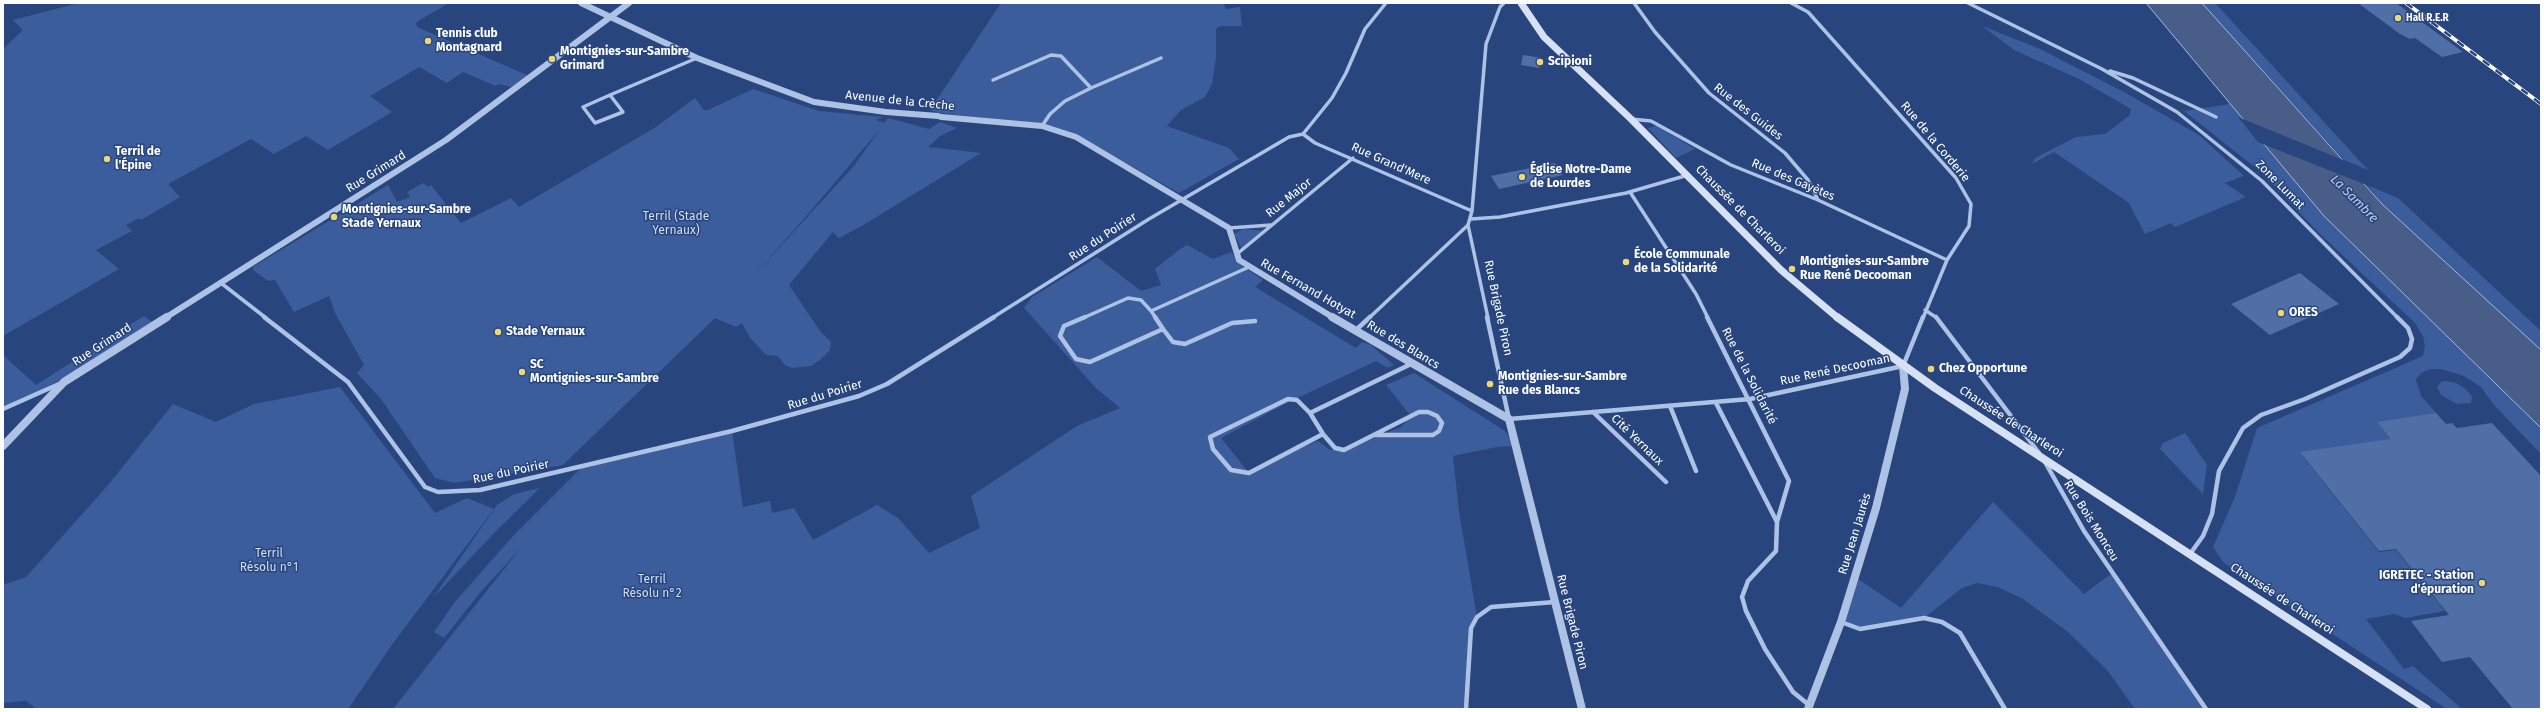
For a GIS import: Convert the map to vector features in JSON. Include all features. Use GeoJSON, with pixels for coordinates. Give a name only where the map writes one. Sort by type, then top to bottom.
{"type":"FeatureCollection","features":[{"type":"Feature","properties":{"kind":"main road","name":"Chaussée de Charleroi"},"geometry":{"type":"LineString","coordinates":[[1521,3],[1544,37],[1688,175],[1752,242],[1819,304],[1903,366],[2427,709]]}},
{"type":"Feature","properties":{"kind":"street","name":"Avenue de la Crèche"},"geometry":{"type":"LineString","coordinates":[[581,3],[697,58],[814,102],[886,112],[1042,126],[1076,137],[1184,199],[1229,228]]}},
{"type":"Feature","properties":{"kind":"street","name":"Rue Grimard"},"geometry":{"type":"LineString","coordinates":[[3,446],[64,382],[446,140],[612,18],[629,3]]}},
{"type":"Feature","properties":{"kind":"street"},"geometry":{"type":"LineString","coordinates":[[1303,134],[1332,98],[1346,73],[1365,29],[1386,3]]}},
{"type":"Feature","properties":{"kind":"street"},"geometry":{"type":"LineString","coordinates":[[1468,225],[1471,219],[1472,211],[1486,44],[1500,6],[1504,3]]}},
{"type":"Feature","properties":{"kind":"street","name":"Rue des Guides"},"geometry":{"type":"LineString","coordinates":[[1634,3],[1655,32],[1708,93],[1786,153],[1808,180],[1818,200]]}},
{"type":"Feature","properties":{"kind":"street","name":"Rue de la Corderie"},"geometry":{"type":"LineString","coordinates":[[1791,3],[1808,12],[1960,184],[1971,204],[1969,226],[1947,260],[1903,366]]}},
{"type":"Feature","properties":{"kind":"street","name":"Zone Lumat"},"geometry":{"type":"LineString","coordinates":[[1968,3],[2102,69],[2177,112],[2238,159],[2399,317],[2408,328],[2412,339],[2410,348],[2400,357],[2305,399],[2276,409],[2249,422],[2232,446],[2219,471],[2212,514],[2203,536],[2190,554]]}},
{"type":"Feature","properties":{"kind":"street"},"geometry":{"type":"LineString","coordinates":[[993,80],[1046,57],[1058,54],[1091,88]]}},
{"type":"Feature","properties":{"kind":"street"},"geometry":{"type":"LineString","coordinates":[[610,95],[623,112],[595,123],[583,107],[610,95],[697,58]]}},
{"type":"Feature","properties":{"kind":"street"},"geometry":{"type":"LineString","coordinates":[[1042,126],[1050,114],[1065,102],[1091,88],[1161,58]]}},
{"type":"Feature","properties":{"kind":"street"},"geometry":{"type":"LineString","coordinates":[[2102,69],[2133,78],[2216,117]]}},
{"type":"Feature","properties":{"kind":"street","name":"Rue des Gayètes"},"geometry":{"type":"LineString","coordinates":[[1631,119],[1651,121],[1731,165],[1818,200],[1947,260]]}},
{"type":"Feature","properties":{"kind":"street","name":"Rue Grand'Mere"},"geometry":{"type":"LineString","coordinates":[[1303,134],[1315,142],[1472,211]]}},
{"type":"Feature","properties":{"kind":"street","name":"Rue du Poirier"},"geometry":{"type":"LineString","coordinates":[[220,283],[348,382],[425,487],[438,492],[461,492],[507,484],[732,431],[872,391],[954,343],[1184,199],[1289,137],[1303,134]]}},
{"type":"Feature","properties":{"kind":"street","name":"Rue Major"},"geometry":{"type":"LineString","coordinates":[[1237,254],[1353,158]]}},
{"type":"Feature","properties":{"kind":"street"},"geometry":{"type":"LineString","coordinates":[[1471,219],[1500,217],[1630,192],[1688,175]]}},
{"type":"Feature","properties":{"kind":"street","name":"Rue de la Solidarité"},"geometry":{"type":"LineString","coordinates":[[1630,192],[1696,294],[1750,399],[1789,481],[1777,522]]}},
{"type":"Feature","properties":{"kind":"street"},"geometry":{"type":"LineString","coordinates":[[1229,228],[1271,225]]}},
{"type":"Feature","properties":{"kind":"street","name":"Rue des Blancs"},"geometry":{"type":"LineString","coordinates":[[1468,225],[1356,330],[1410,364],[1508,419]]}},
{"type":"Feature","properties":{"kind":"street","name":"Rue Brigade Piron"},"geometry":{"type":"LineString","coordinates":[[1468,225],[1508,419],[1582,709]]}},
{"type":"Feature","properties":{"kind":"street","name":"Rue Fernand Hotyat"},"geometry":{"type":"LineString","coordinates":[[1229,228],[1240,260],[1249,267],[1356,330]]}},
{"type":"Feature","properties":{"kind":"street","name":"Rue Fernand Hotyat"},"geometry":{"type":"LineString","coordinates":[[1151,310],[1249,267]]}},
{"type":"Feature","properties":{"kind":"street"},"geometry":{"type":"LineString","coordinates":[[1163,329],[1090,362],[1076,359],[1060,336],[1064,326],[1128,298],[1141,300],[1151,310],[1173,342],[1185,344],[1232,323],[1255,321]]}},
{"type":"Feature","properties":{"kind":"street","name":"Rue Bois Monceu"},"geometry":{"type":"LineString","coordinates":[[1926,310],[1936,317],[2043,458],[2084,531],[2206,709]]}},
{"type":"Feature","properties":{"kind":"street"},"geometry":{"type":"LineString","coordinates":[[1310,413],[1410,364]]}},
{"type":"Feature","properties":{"kind":"street","name":"Rue René Decooman"},"geometry":{"type":"LineString","coordinates":[[1508,419],[1750,399],[1903,366]]}},
{"type":"Feature","properties":{"kind":"street","name":"Rue Jean Jaurès"},"geometry":{"type":"LineString","coordinates":[[1777,522],[1776,551],[1748,581],[1742,596],[1746,611],[1766,649],[1793,692],[1809,707],[1841,622],[1876,508],[1905,389],[1903,366]]}},
{"type":"Feature","properties":{"kind":"street"},"geometry":{"type":"LineString","coordinates":[[3,409],[64,382]]}},
{"type":"Feature","properties":{"kind":"street"},"geometry":{"type":"LineString","coordinates":[[1323,434],[1249,473],[1231,470],[1213,449],[1210,437],[1288,399],[1297,400],[1310,413],[1323,434],[1339,451],[1375,435],[1419,412],[1433,414],[1442,423],[1439,430],[1433,435],[1375,435]]}},
{"type":"Feature","properties":{"kind":"street"},"geometry":{"type":"LineString","coordinates":[[1716,403],[1777,522]]}},
{"type":"Feature","properties":{"kind":"street"},"geometry":{"type":"LineString","coordinates":[[1670,406],[1696,471]]}},
{"type":"Feature","properties":{"kind":"street","name":"Cité Yernaux"},"geometry":{"type":"LineString","coordinates":[[1593,412],[1666,482]]}},
{"type":"Feature","properties":{"kind":"street"},"geometry":{"type":"LineString","coordinates":[[1466,709],[1471,628],[1477,617],[1491,607],[1554,602]]}},
{"type":"Feature","properties":{"kind":"street"},"geometry":{"type":"LineString","coordinates":[[1841,622],[1860,629],[1924,618],[1942,622],[1960,633],[2005,709]]}},
{"type":"Feature","properties":{"kind":"green space","name":"Terril de l'Épine"},"geometry":{"type":"Polygon","coordinates":[[[79,3],[449,3],[418,21],[416,23],[417,27],[529,76],[511,87],[499,84],[496,86],[463,72],[447,83],[419,67],[370,96],[392,112],[328,150],[306,136],[274,154],[251,139],[168,184],[180,197],[141,220],[139,218],[126,225],[132,231],[96,250],[119,269],[3,336],[3,49],[23,30],[13,20],[79,3]]]}},
{"type":"Feature","properties":{"kind":"green space"},"geometry":{"type":"Polygon","coordinates":[[[1001,3],[1223,3],[1226,9],[1240,7],[1242,26],[1220,26],[1216,29],[1216,58],[1212,84],[1205,97],[1181,110],[1167,126],[1229,148],[1239,159],[1179,193],[1103,150],[1057,129],[940,113],[930,110],[1001,3]]]}},
{"type":"Feature","properties":{"kind":"green space"},"geometry":{"type":"Polygon","coordinates":[[[2202,3],[2215,3],[2368,170],[2344,160],[2202,3]]]}},
{"type":"Feature","properties":{"kind":"green space"},"geometry":{"type":"Polygon","coordinates":[[[1982,26],[2040,49],[2124,92],[2199,135],[2244,176],[2225,183],[2246,197],[2175,227],[2171,223],[2145,234],[2129,203],[2054,152],[2032,164],[2035,158],[2076,137],[2105,134],[2130,115],[2131,109],[2079,79],[2014,50],[1982,26]]]}},
{"type":"Feature","properties":{"kind":"green space","name":"Terril (Stade Yernaux)"},"geometry":{"type":"Polygon","coordinates":[[[753,89],[819,111],[883,117],[876,120],[884,123],[888,118],[929,129],[940,122],[957,128],[940,136],[928,147],[981,153],[860,227],[839,238],[833,232],[789,285],[820,331],[831,342],[830,350],[820,360],[811,366],[792,368],[785,365],[778,356],[766,355],[750,338],[742,323],[736,327],[715,318],[563,465],[454,483],[435,478],[381,399],[357,373],[364,365],[335,313],[329,296],[294,312],[275,280],[268,281],[253,270],[253,267],[388,185],[397,202],[410,197],[407,192],[423,183],[428,187],[431,185],[461,223],[511,198],[519,207],[656,127],[695,98],[704,110],[708,110],[753,89]],[[881,128],[754,275],[853,167],[881,128]]]}},
{"type":"Feature","properties":{"kind":"green space"},"geometry":{"type":"Polygon","coordinates":[[[2230,104],[2324,216],[2541,428],[2541,454],[2494,405],[2481,387],[2464,376],[2441,369],[2430,369],[2421,373],[2416,379],[2421,396],[2439,416],[2380,425],[2394,442],[2302,455],[2379,552],[2396,550],[2445,611],[2405,618],[2394,614],[2366,619],[2404,669],[2413,666],[2462,709],[2447,709],[2224,563],[2213,547],[2235,497],[2257,428],[2423,356],[2425,346],[2423,336],[2415,323],[2319,233],[2261,172],[2184,111],[2230,104]]]}},
{"type":"Feature","properties":{"kind":"green space"},"geometry":{"type":"Polygon","coordinates":[[[1656,126],[1695,149],[1676,158],[1648,128],[1656,126]]]}},
{"type":"Feature","properties":{"kind":"green space"},"geometry":{"type":"Polygon","coordinates":[[[2367,185],[2398,198],[2541,331],[2541,350],[2382,204],[2367,185]]]}},
{"type":"Feature","properties":{"kind":"green space"},"geometry":{"type":"Polygon","coordinates":[[[1243,229],[1264,231],[1242,249],[1234,234],[1243,229]]]}},
{"type":"Feature","properties":{"kind":"green space","name":"Terril Résolu n°2"},"geometry":{"type":"Polygon","coordinates":[[[1187,245],[1213,259],[1231,252],[1242,266],[1263,280],[1255,287],[1356,348],[1362,342],[1371,345],[1394,365],[1388,368],[1376,361],[1287,403],[1221,438],[1249,473],[1286,453],[1318,441],[1330,450],[1344,450],[1401,427],[1411,416],[1386,385],[1414,373],[1505,431],[1515,446],[1497,447],[1453,456],[1459,512],[1477,617],[1471,628],[1466,709],[393,709],[520,549],[479,594],[444,638],[434,632],[454,603],[513,536],[583,466],[599,464],[601,462],[732,431],[743,507],[770,501],[772,513],[794,508],[813,540],[877,505],[898,518],[929,553],[980,528],[971,496],[1077,426],[1120,408],[1096,388],[1024,308],[1032,297],[1097,257],[1141,291],[1161,285],[1155,269],[1187,245]]]}},
{"type":"Feature","properties":{"kind":"green space"},"geometry":{"type":"Polygon","coordinates":[[[144,316],[152,322],[60,380],[3,409],[3,355],[36,385],[144,316]]]}},
{"type":"Feature","properties":{"kind":"green space"},"geometry":{"type":"Polygon","coordinates":[[[2445,381],[2456,383],[2466,389],[2472,397],[2471,403],[2457,404],[2441,395],[2437,387],[2441,382],[2445,381]]]}},
{"type":"Feature","properties":{"kind":"green space","name":"Terril Résolu n°1"},"geometry":{"type":"Polygon","coordinates":[[[340,387],[435,513],[467,498],[494,509],[394,642],[348,709],[37,709],[26,701],[3,703],[3,585],[26,577],[109,484],[173,404],[216,422],[254,404],[340,387]]]}},
{"type":"Feature","properties":{"kind":"green space"},"geometry":{"type":"Polygon","coordinates":[[[2185,433],[2207,465],[2203,494],[2160,449],[2163,443],[2185,433]]]}},
{"type":"Feature","properties":{"kind":"green space"},"geometry":{"type":"Polygon","coordinates":[[[540,488],[495,532],[433,598],[497,505],[514,494],[540,488]]]}},
{"type":"Feature","properties":{"kind":"green space"},"geometry":{"type":"Polygon","coordinates":[[[1993,502],[2084,594],[2112,573],[2207,709],[2135,709],[2107,670],[2068,632],[2023,599],[1998,587],[1977,583],[1962,588],[1924,618],[1860,629],[1841,622],[1855,577],[1901,608],[1993,502]]]}},
{"type":"Feature","properties":{"kind":"water","name":"La Sambre"},"geometry":{"type":"Polygon","coordinates":[[[2146,3],[2202,3],[2382,204],[2541,350],[2541,428],[2324,216],[2146,3]]]}},
{"type":"Feature","properties":{"kind":"pier"},"geometry":{"type":"Polygon","coordinates":[[[2238,117],[2348,162],[2369,186],[2258,142],[2238,117]]]}},
{"type":"Feature","properties":{"kind":"building","name":"Hall R.E.R"},"geometry":{"type":"Polygon","coordinates":[[[2358,3],[2396,3],[2463,52],[2442,57],[2415,38],[2410,39],[2400,34],[2358,3]]]}},
{"type":"Feature","properties":{"kind":"building"},"geometry":{"type":"Polygon","coordinates":[[[1523,55],[1543,58],[1539,68],[1521,65],[1523,55]]]}},
{"type":"Feature","properties":{"kind":"building","name":"Église Notre-Dame de Lourdes"},"geometry":{"type":"Polygon","coordinates":[[[1555,163],[1563,175],[1499,189],[1491,176],[1555,163]]]}},
{"type":"Feature","properties":{"kind":"building","name":"ORES"},"geometry":{"type":"Polygon","coordinates":[[[2300,273],[2339,304],[2270,335],[2231,304],[2300,273]]]}},
{"type":"Feature","properties":{"kind":"building","name":"IGRETEC - Station d'épuration"},"geometry":{"type":"Polygon","coordinates":[[[2436,413],[2446,424],[2452,423],[2457,428],[2492,423],[2541,476],[2541,709],[2513,709],[2470,657],[2442,662],[2411,621],[2449,615],[2396,549],[2379,551],[2300,452],[2391,439],[2377,422],[2436,413]]]}},
{"type":"Feature","properties":{"kind":"railway"},"geometry":{"type":"LineString","coordinates":[[2406,3],[2541,104]]}},
{"type":"Feature","properties":{"kind":"place","name":"Hall R.E.R"},"geometry":{"type":"Point","coordinates":[2398,18]}},
{"type":"Feature","properties":{"kind":"place","name":"Tennis club Montagnard"},"geometry":{"type":"Point","coordinates":[428,41]}},
{"type":"Feature","properties":{"kind":"place","name":"Montignies-sur-Sambre Grimard"},"geometry":{"type":"Point","coordinates":[552,59]}},
{"type":"Feature","properties":{"kind":"place","name":"Scipioni"},"geometry":{"type":"Point","coordinates":[1540,62]}},
{"type":"Feature","properties":{"kind":"place","name":"Terril de l'Épine"},"geometry":{"type":"Point","coordinates":[107,159]}},
{"type":"Feature","properties":{"kind":"place","name":"Église Notre-Dame de Lourdes"},"geometry":{"type":"Point","coordinates":[1522,177]}},
{"type":"Feature","properties":{"kind":"place","name":"Montignies-sur-Sambre Stade Yernaux"},"geometry":{"type":"Point","coordinates":[334,217]}},
{"type":"Feature","properties":{"kind":"place","name":"École Communale de la Solidarité"},"geometry":{"type":"Point","coordinates":[1626,262]}},
{"type":"Feature","properties":{"kind":"place","name":"Montignies-sur-Sambre Rue René Decooman"},"geometry":{"type":"Point","coordinates":[1792,269]}},
{"type":"Feature","properties":{"kind":"place","name":"ORES"},"geometry":{"type":"Point","coordinates":[2281,313]}},
{"type":"Feature","properties":{"kind":"place","name":"Stade Yernaux"},"geometry":{"type":"Point","coordinates":[498,332]}},
{"type":"Feature","properties":{"kind":"place","name":"Chez Opportune"},"geometry":{"type":"Point","coordinates":[1931,369]}},
{"type":"Feature","properties":{"kind":"place","name":"SC Montignies-sur-Sambre"},"geometry":{"type":"Point","coordinates":[522,372]}},
{"type":"Feature","properties":{"kind":"place","name":"Montignies-sur-Sambre Rue des Blancs"},"geometry":{"type":"Point","coordinates":[1490,384]}},
{"type":"Feature","properties":{"kind":"place","name":"IGRETEC - Station d'épuration"},"geometry":{"type":"Point","coordinates":[2482,583]}}]}
